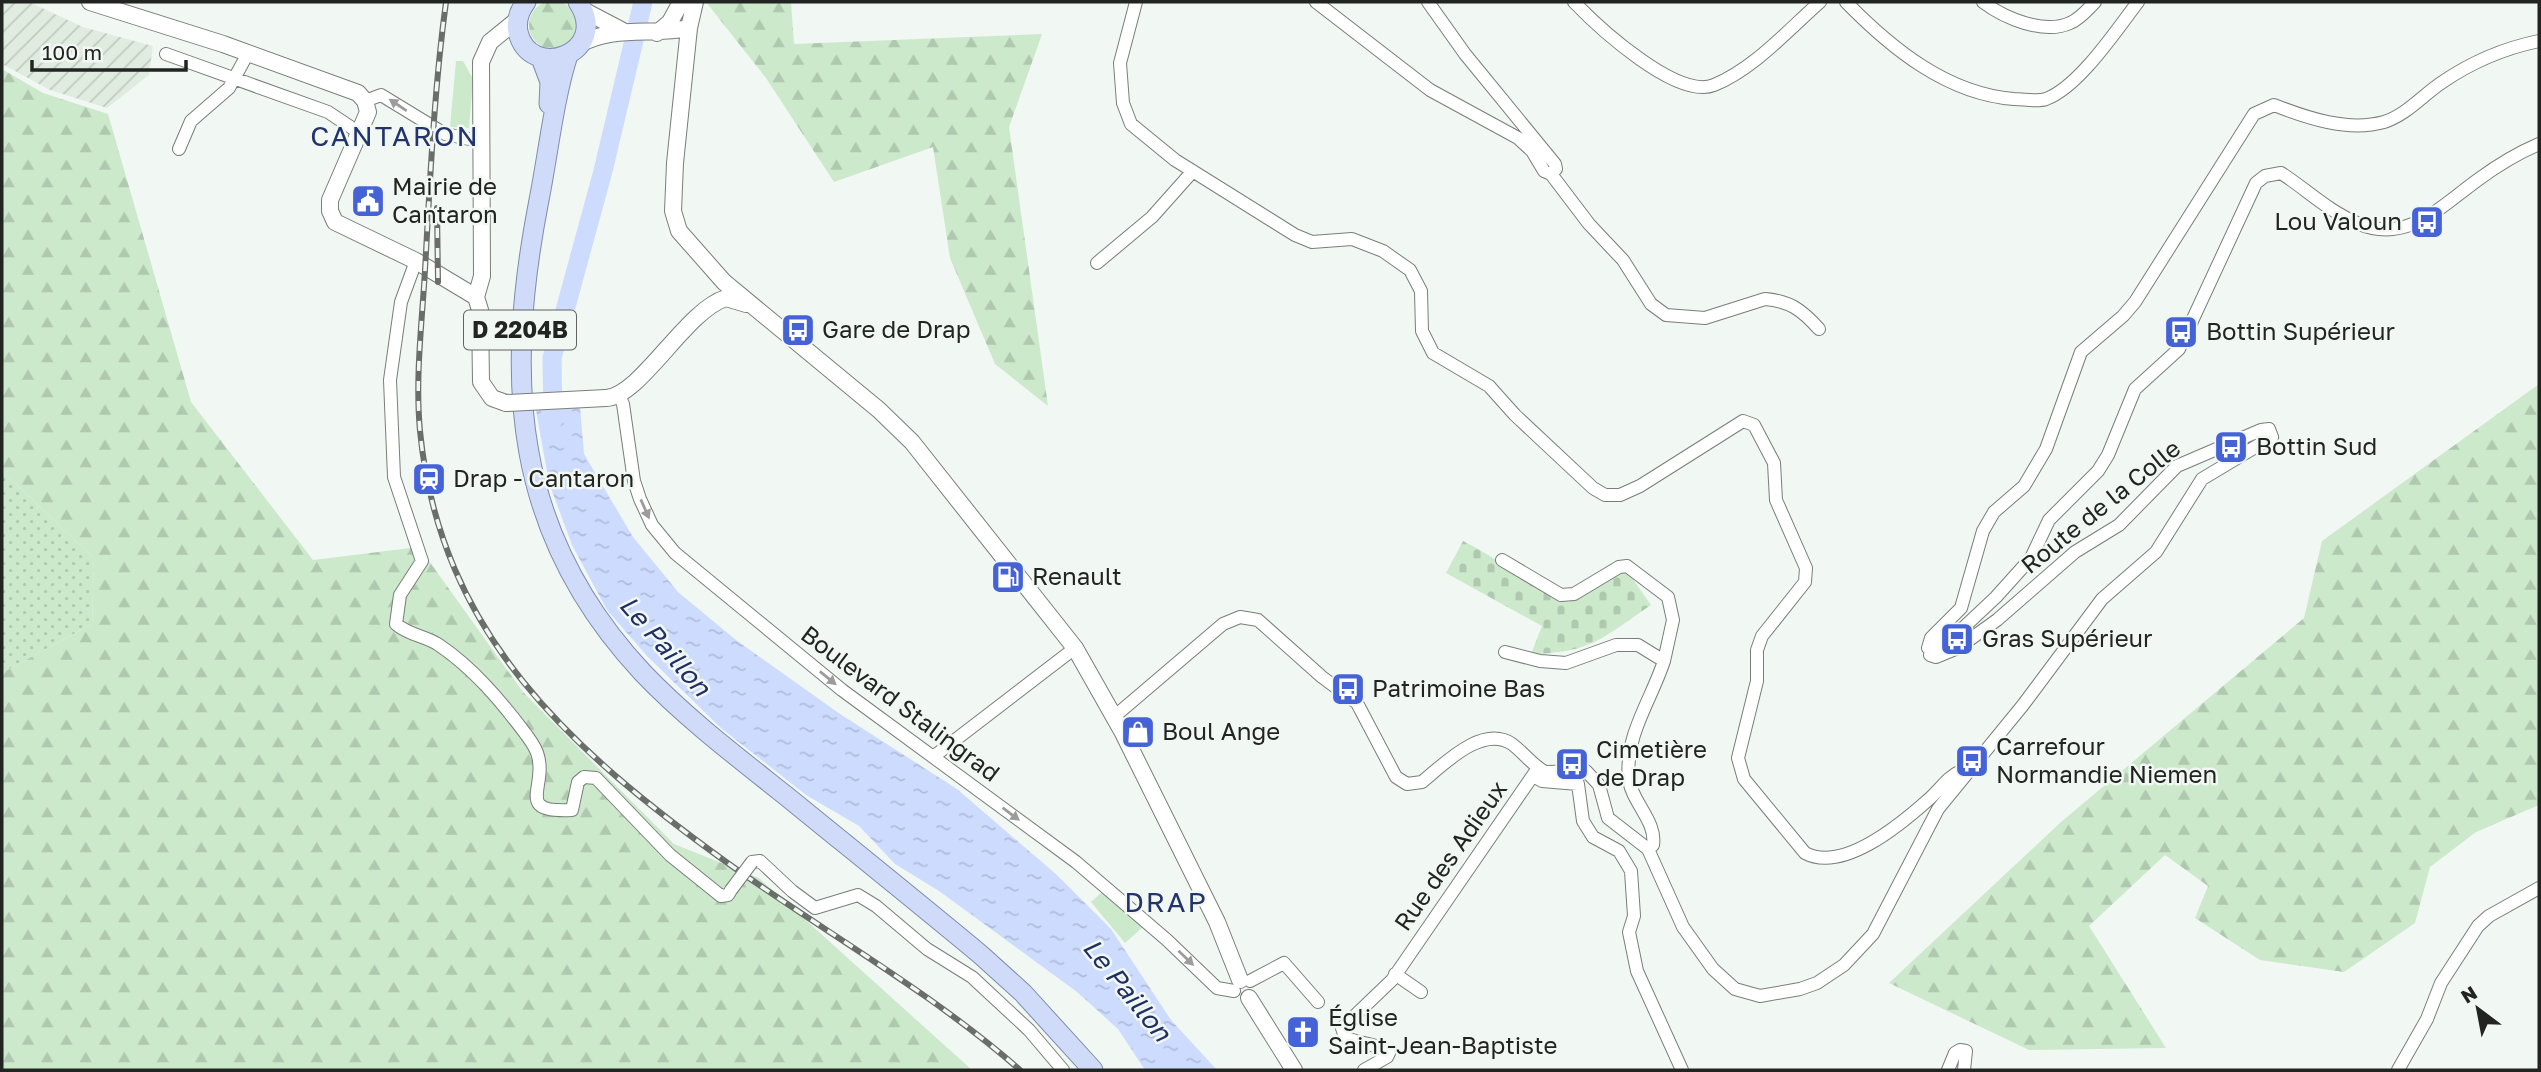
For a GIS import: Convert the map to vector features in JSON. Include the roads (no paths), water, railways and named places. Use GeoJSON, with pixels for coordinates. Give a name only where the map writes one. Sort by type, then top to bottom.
{"type":"FeatureCollection","features":[{"type":"Feature","properties":{"kind":"main road"},"geometry":{"type":"LineString","coordinates":[[526,2],[517,20],[523,44],[541,58],[579,46],[586,27],[584,9]]}},
{"type":"Feature","properties":{"kind":"main road","name":"D 2204B"},"geometry":{"type":"LineString","coordinates":[[555,550],[528,451],[519,341],[528,257],[579,46]]}},
{"type":"Feature","properties":{"kind":"main road","name":"D 2204B"},"geometry":{"type":"LineString","coordinates":[[541,58],[550,82],[550,105],[520,258],[513,377],[516,419],[528,483],[555,550]]}},
{"type":"Feature","properties":{"kind":"main road"},"geometry":{"type":"LineString","coordinates":[[555,550],[592,621],[637,677],[708,742],[977,960],[1017,997],[1084,1070]]}},
{"type":"Feature","properties":{"kind":"main road"},"geometry":{"type":"LineString","coordinates":[[555,550],[619,645],[677,706],[981,955],[1023,992],[1093,1070]]}},
{"type":"Feature","properties":{"kind":"street"},"geometry":{"type":"LineString","coordinates":[[90,2],[223,44],[247,55],[358,93],[365,101],[368,113],[330,200],[330,211],[335,222],[416,261],[476,297],[480,310],[481,382],[492,398],[506,403],[613,397],[723,291]]}},
{"type":"Feature","properties":{"kind":"street"},"geometry":{"type":"LineString","coordinates":[[683,2],[686,64],[675,163],[673,211],[680,231],[706,263],[723,291],[753,306],[879,410],[912,442],[1075,648],[1115,716],[1221,930],[1243,988],[1294,1070]]}},
{"type":"Feature","properties":{"kind":"street"},"geometry":{"type":"LineString","coordinates":[[657,33],[670,22],[683,2]]}},
{"type":"Feature","properties":{"kind":"street"},"geometry":{"type":"LineString","coordinates":[[683,30],[695,2]]}},
{"type":"Feature","properties":{"kind":"street"},"geometry":{"type":"LineString","coordinates":[[1136,2],[1120,63],[1122,103],[1131,124],[1193,171],[1295,235],[1312,242],[1352,239],[1382,251],[1400,262],[1416,280],[1420,291],[1422,331],[1433,353],[1489,386],[1577,475],[1605,495],[1620,495],[1640,486],[1742,421],[1754,425],[1774,463],[1776,500],[1805,568],[1805,582],[1802,590],[1762,636],[1757,650],[1757,681],[1738,758],[1744,779],[1805,853],[1818,860],[1830,859],[1860,848],[1891,830],[1931,798],[1952,775],[1961,771],[1966,774],[1923,833],[1873,934],[1831,975],[1800,989],[1760,996],[1735,989],[1713,970],[1683,927],[1648,849],[1608,818],[1599,785],[1591,773],[1580,770],[1535,772]]}},
{"type":"Feature","properties":{"kind":"street"},"geometry":{"type":"LineString","coordinates":[[1316,2],[1430,90],[1518,138],[1532,151],[1544,171],[1551,174],[1589,224],[1623,260],[1651,304],[1666,315],[1705,318],[1735,311],[1765,299],[1797,307],[1819,329]]}},
{"type":"Feature","properties":{"kind":"street"},"geometry":{"type":"LineString","coordinates":[[1428,2],[1465,54],[1555,164],[1556,169],[1551,174]]}},
{"type":"Feature","properties":{"kind":"street"},"geometry":{"type":"LineString","coordinates":[[1574,2],[1597,26],[1637,56],[1680,81],[1702,87],[1716,84],[1788,35],[1820,2]]}},
{"type":"Feature","properties":{"kind":"street"},"geometry":{"type":"LineString","coordinates":[[1846,2],[1876,33],[1954,85],[1995,97],[2032,100],[2045,99],[2059,92],[2092,61],[2138,2]]}},
{"type":"Feature","properties":{"kind":"street"},"geometry":{"type":"LineString","coordinates":[[1983,2],[2021,21],[2051,27],[2077,20],[2095,2]]}},
{"type":"Feature","properties":{"kind":"street"},"geometry":{"type":"LineString","coordinates":[[584,9],[623,31]]}},
{"type":"Feature","properties":{"kind":"street"},"geometry":{"type":"LineString","coordinates":[[476,297],[482,285],[479,141],[481,62],[490,42],[517,20]]}},
{"type":"Feature","properties":{"kind":"street"},"geometry":{"type":"LineString","coordinates":[[579,46],[623,31],[657,33],[683,30]]}},
{"type":"Feature","properties":{"kind":"street"},"geometry":{"type":"LineString","coordinates":[[490,42],[503,39],[523,44]]}},
{"type":"Feature","properties":{"kind":"street"},"geometry":{"type":"LineString","coordinates":[[1930,652],[1928,643],[1961,608],[1990,519],[1997,508],[2024,486],[2046,449],[2081,352],[2123,316],[2135,302],[2254,114],[2274,105],[2339,124],[2383,122],[2402,114],[2465,69],[2511,48],[2539,41]]}},
{"type":"Feature","properties":{"kind":"street"},"geometry":{"type":"LineString","coordinates":[[166,54],[328,112],[361,134]]}},
{"type":"Feature","properties":{"kind":"street"},"geometry":{"type":"LineString","coordinates":[[179,149],[191,121],[236,78],[247,55]]}},
{"type":"Feature","properties":{"kind":"street"},"geometry":{"type":"LineString","coordinates":[[365,101],[381,95],[445,134],[479,141]]}},
{"type":"Feature","properties":{"kind":"street","name":"Route de la Colle"},"geometry":{"type":"LineString","coordinates":[[1966,774],[2102,599],[2156,552],[2202,479],[2270,441],[2272,431],[2261,430],[2177,466],[2119,525],[2075,552],[1997,620],[1948,654],[1936,657],[1930,652],[1963,628],[1996,597],[2031,558],[2049,520],[2098,471],[2108,455],[2135,389],[2179,349],[2256,183],[2265,176],[2281,173],[2355,223],[2377,230],[2393,231],[2416,224],[2489,171],[2539,144]]}},
{"type":"Feature","properties":{"kind":"street"},"geometry":{"type":"LineString","coordinates":[[1097,263],[1152,217],[1193,171]]}},
{"type":"Feature","properties":{"kind":"street"},"geometry":{"type":"LineString","coordinates":[[416,261],[401,302],[390,380],[394,477],[413,526],[422,563],[403,586],[394,620],[400,628],[436,643],[471,671],[524,732],[539,757],[535,795],[537,803],[547,810],[572,810],[578,782],[584,777],[596,778],[679,862],[721,896],[724,897],[732,890],[752,862],[760,861],[792,891],[816,908],[852,895],[869,901],[927,949],[972,977],[1028,1030],[1063,1070]]}},
{"type":"Feature","properties":{"kind":"street","name":"Boulevard Stalingrad"},"geometry":{"type":"LineString","coordinates":[[613,397],[640,499],[652,525],[675,553],[842,690],[1076,862],[1167,940],[1217,988],[1243,988]]}},
{"type":"Feature","properties":{"kind":"street"},"geometry":{"type":"LineString","coordinates":[[1502,559],[1561,595],[1574,594],[1619,567],[1627,566],[1668,597],[1673,620],[1664,661],[1652,698],[1633,734],[1628,766],[1635,802],[1653,835],[1653,845],[1648,849]]}},
{"type":"Feature","properties":{"kind":"street"},"geometry":{"type":"LineString","coordinates":[[1115,716],[1223,624],[1249,617],[1258,620],[1322,677],[1357,703],[1400,782],[1413,785],[1422,782],[1465,749],[1488,740],[1511,744],[1542,781],[1578,784],[1583,821],[1593,837],[1619,851],[1631,871],[1634,916],[1629,932],[1637,971],[1682,1070]]}},
{"type":"Feature","properties":{"kind":"street"},"geometry":{"type":"LineString","coordinates":[[1505,652],[1540,661],[1566,663],[1616,645],[1638,645],[1664,661]]}},
{"type":"Feature","properties":{"kind":"street"},"geometry":{"type":"LineString","coordinates":[[933,757],[1075,648]]}},
{"type":"Feature","properties":{"kind":"street","name":"Rue des Adieux"},"geometry":{"type":"LineString","coordinates":[[1364,1070],[1387,1057],[1389,1053],[1385,1048],[1355,1042],[1345,1037],[1342,1028],[1397,971],[1535,772]]}},
{"type":"Feature","properties":{"kind":"street"},"geometry":{"type":"LineString","coordinates":[[2398,1070],[2427,1019],[2441,983],[2478,926],[2489,916],[2539,888]]}},
{"type":"Feature","properties":{"kind":"street"},"geometry":{"type":"LineString","coordinates":[[1243,988],[1284,963],[1318,1002]]}},
{"type":"Feature","properties":{"kind":"street"},"geometry":{"type":"LineString","coordinates":[[1397,971],[1421,992]]}},
{"type":"Feature","properties":{"kind":"street"},"geometry":{"type":"LineString","coordinates":[[1948,1070],[1955,1053],[1960,1050],[1966,1051],[1964,1070]]}},
{"type":"Feature","properties":{"kind":"water"},"geometry":{"type":"Polygon","coordinates":[[[580,407],[584,454],[633,537],[678,592],[736,640],[840,714],[957,789],[1057,875],[1111,929],[1171,1020],[1217,1070],[1145,1070],[1118,1029],[1077,992],[939,891],[895,864],[859,826],[806,795],[721,728],[647,656],[607,610],[572,545],[549,483],[536,410],[580,407]]]}},
{"type":"Feature","properties":{"kind":"waterway","name":"Le Paillon"},"geometry":{"type":"LineString","coordinates":[[553,420],[552,358],[603,171],[643,2]]}},
{"type":"Feature","properties":{"kind":"railway"},"geometry":{"type":"LineString","coordinates":[[446,2],[438,68],[420,350],[420,431],[433,504],[455,569],[485,628],[523,682],[568,731],[617,777],[729,864],[915,989],[1020,1070]]}},
{"type":"Feature","properties":{"kind":"railway"},"geometry":{"type":"LineString","coordinates":[[437,208],[438,282]]}},
{"type":"Feature","properties":{"kind":"place","name":"Mairie de Cantaron"},"geometry":{"type":"Point","coordinates":[368,201]}},
{"type":"Feature","properties":{"kind":"place","name":"Lou Valoun"},"geometry":{"type":"Point","coordinates":[2427,222]}},
{"type":"Feature","properties":{"kind":"place","name":"Gare de Drap"},"geometry":{"type":"Point","coordinates":[798,330]}},
{"type":"Feature","properties":{"kind":"place","name":"Bottin Supérieur"},"geometry":{"type":"Point","coordinates":[2181,332]}},
{"type":"Feature","properties":{"kind":"place","name":"Bottin Sud"},"geometry":{"type":"Point","coordinates":[2231,447]}},
{"type":"Feature","properties":{"kind":"place","name":"Drap - Cantaron"},"geometry":{"type":"Point","coordinates":[429,479]}},
{"type":"Feature","properties":{"kind":"place","name":"Renault"},"geometry":{"type":"Point","coordinates":[1008,577]}},
{"type":"Feature","properties":{"kind":"place","name":"Gras Supérieur"},"geometry":{"type":"Point","coordinates":[1957,639]}},
{"type":"Feature","properties":{"kind":"place","name":"Patrimoine Bas"},"geometry":{"type":"Point","coordinates":[1348,689]}},
{"type":"Feature","properties":{"kind":"place","name":"Boul Ange"},"geometry":{"type":"Point","coordinates":[1138,732]}},
{"type":"Feature","properties":{"kind":"place","name":"Carrefour Normandie Niemen"},"geometry":{"type":"Point","coordinates":[1972,761]}},
{"type":"Feature","properties":{"kind":"place","name":"Cimetière de Drap"},"geometry":{"type":"Point","coordinates":[1572,764]}},
{"type":"Feature","properties":{"kind":"place","name":"Église Saint-Jean-Baptiste"},"geometry":{"type":"Point","coordinates":[1303,1032]}},
{"type":"Feature","properties":{"kind":"district","name":"CANTARON"},"geometry":{"type":"Point","coordinates":[395,136]}},
{"type":"Feature","properties":{"kind":"district","name":"DRAP"},"geometry":{"type":"Point","coordinates":[1166,902]}}]}
